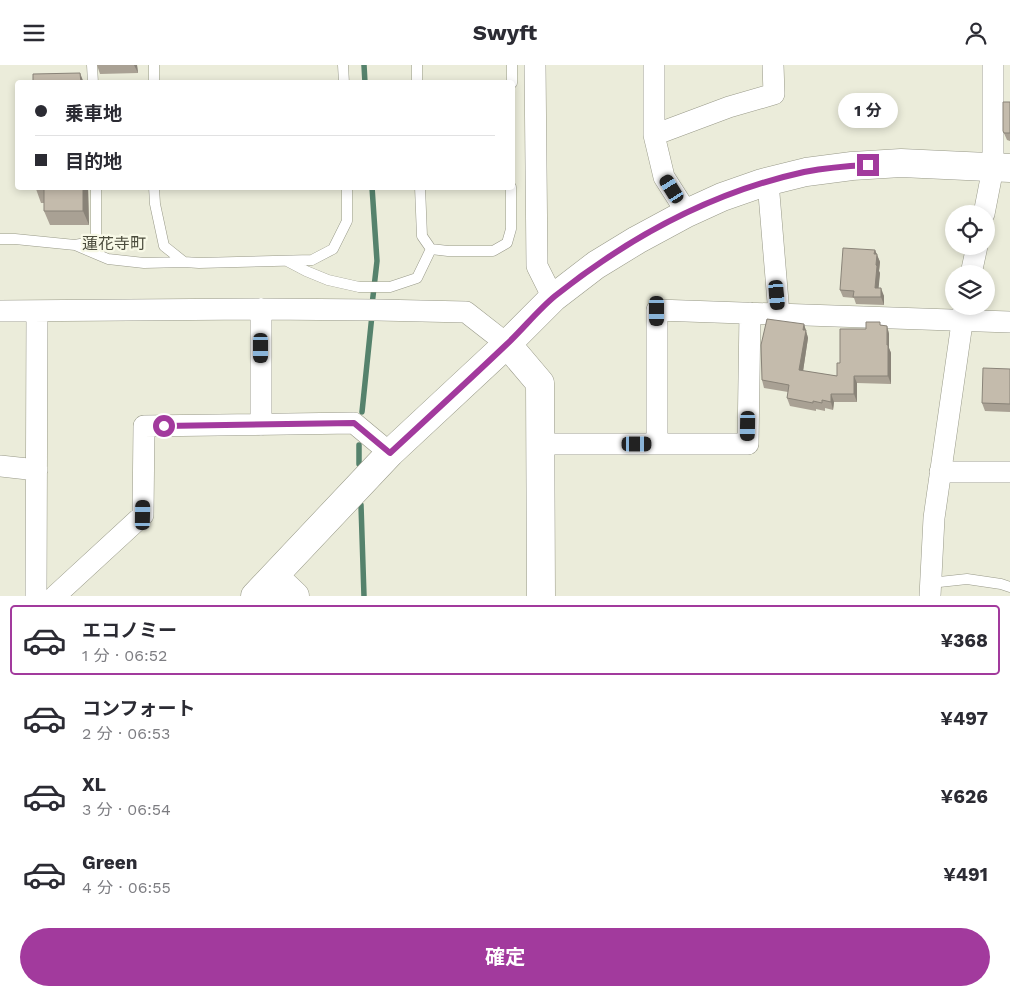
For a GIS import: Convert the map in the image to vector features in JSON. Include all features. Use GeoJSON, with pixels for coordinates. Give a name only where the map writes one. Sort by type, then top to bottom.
{"type":"FeatureCollection","features":[{"type":"Feature","properties":{"kind":"street"},"geometry":{"type":"LineString","coordinates":[[535,65],[537,266],[554,298]]}},
{"type":"Feature","properties":{"kind":"street"},"geometry":{"type":"LineString","coordinates":[[654,65],[654,135],[664,177],[687,213]]}},
{"type":"Feature","properties":{"kind":"street"},"geometry":{"type":"LineString","coordinates":[[654,135],[729,107],[774,94],[773,65]]}},
{"type":"Feature","properties":{"kind":"street"},"geometry":{"type":"LineString","coordinates":[[988,205],[1002,168],[993,65]]}},
{"type":"Feature","properties":{"kind":"street"},"geometry":{"type":"LineString","coordinates":[[254,596],[390,453],[554,298],[596,265],[637,240],[687,213],[722,197],[806,172],[852,166],[901,163],[1002,168]]}},
{"type":"Feature","properties":{"kind":"street"},"geometry":{"type":"LineString","coordinates":[[768,182],[779,314]]}},
{"type":"Feature","properties":{"kind":"street"},"geometry":{"type":"LineString","coordinates":[[261,309],[261,425]]}},
{"type":"Feature","properties":{"kind":"street"},"geometry":{"type":"LineString","coordinates":[[0,311],[261,309],[466,312],[507,344],[540,383],[541,596]]}},
{"type":"Feature","properties":{"kind":"street"},"geometry":{"type":"LineString","coordinates":[[36,596],[37,311]]}},
{"type":"Feature","properties":{"kind":"street"},"geometry":{"type":"LineString","coordinates":[[656,444],[657,311],[779,314],[945,313]]}},
{"type":"Feature","properties":{"kind":"street"},"geometry":{"type":"LineString","coordinates":[[541,444],[748,445],[750,313]]}},
{"type":"Feature","properties":{"kind":"street"},"geometry":{"type":"LineString","coordinates":[[930,589],[934,518],[963,315]]}},
{"type":"Feature","properties":{"kind":"street"},"geometry":{"type":"LineString","coordinates":[[973,315],[1010,322]]}},
{"type":"Feature","properties":{"kind":"street"},"geometry":{"type":"LineString","coordinates":[[54,596],[143,515],[144,426],[354,423],[390,453]]}},
{"type":"Feature","properties":{"kind":"street"},"geometry":{"type":"LineString","coordinates":[[0,466],[37,470]]}},
{"type":"Feature","properties":{"kind":"street"},"geometry":{"type":"LineString","coordinates":[[940,472],[1010,472]]}},
{"type":"Feature","properties":{"kind":"street"},"geometry":{"type":"LineString","coordinates":[[274,576],[295,596]]}},
{"type":"Feature","properties":{"kind":"lane"},"geometry":{"type":"LineString","coordinates":[[92,65],[93,80]]}},
{"type":"Feature","properties":{"kind":"lane"},"geometry":{"type":"LineString","coordinates":[[154,65],[154,80]]}},
{"type":"Feature","properties":{"kind":"lane"},"geometry":{"type":"LineString","coordinates":[[343,65],[344,80]]}},
{"type":"Feature","properties":{"kind":"lane"},"geometry":{"type":"LineString","coordinates":[[417,65],[417,80]]}},
{"type":"Feature","properties":{"kind":"lane"},"geometry":{"type":"LineString","coordinates":[[512,65],[512,80]]}},
{"type":"Feature","properties":{"kind":"lane"},"geometry":{"type":"LineString","coordinates":[[0,239],[75,245],[91,242],[96,235],[96,190]]}},
{"type":"Feature","properties":{"kind":"lane"},"geometry":{"type":"LineString","coordinates":[[154,190],[155,205],[164,245],[184,262]]}},
{"type":"Feature","properties":{"kind":"lane"},"geometry":{"type":"LineString","coordinates":[[75,245],[108,259],[144,263],[312,259],[333,249],[347,221],[347,190]]}},
{"type":"Feature","properties":{"kind":"lane"},"geometry":{"type":"LineString","coordinates":[[420,190],[422,236],[431,249],[448,251],[493,251],[507,243],[511,229],[512,190]]}},
{"type":"Feature","properties":{"kind":"lane"},"geometry":{"type":"LineString","coordinates":[[285,261],[328,279],[359,287],[390,287],[417,278],[431,249]]}},
{"type":"Feature","properties":{"kind":"lane"},"geometry":{"type":"LineString","coordinates":[[930,589],[967,579],[1010,587]]}},
{"type":"Feature","properties":{"kind":"building"},"geometry":{"type":"Polygon","coordinates":[[[80,73],[81,80],[33,80],[33,74],[80,73]]]}},
{"type":"Feature","properties":{"kind":"building"},"geometry":{"type":"Polygon","coordinates":[[[1003,102],[1010,102],[1010,133],[1004,133],[1003,131],[1003,102]]]}},
{"type":"Feature","properties":{"kind":"building"},"geometry":{"type":"Polygon","coordinates":[[[44,190],[83,190],[83,211],[44,211],[44,190]]]}},
{"type":"Feature","properties":{"kind":"building"},"geometry":{"type":"Polygon","coordinates":[[[843,248],[875,250],[877,266],[875,288],[881,288],[881,297],[853,297],[854,291],[840,290],[843,248]]]}},
{"type":"Feature","properties":{"kind":"building"},"geometry":{"type":"Polygon","coordinates":[[[767,319],[804,324],[803,330],[806,330],[799,370],[837,376],[837,363],[840,363],[840,329],[866,329],[866,322],[880,322],[880,325],[887,326],[888,376],[854,376],[854,394],[831,394],[831,402],[822,400],[822,403],[813,401],[813,403],[787,398],[789,385],[762,380],[761,345],[767,319]]]}},
{"type":"Feature","properties":{"kind":"building"},"geometry":{"type":"Polygon","coordinates":[[[983,368],[1010,369],[1010,404],[982,403],[983,368]]]}},
{"type":"Feature","properties":{"kind":"waterway"},"geometry":{"type":"LineString","coordinates":[[364,65],[365,80]]}},
{"type":"Feature","properties":{"kind":"waterway"},"geometry":{"type":"LineString","coordinates":[[372,190],[377,261],[372,305]]}},
{"type":"Feature","properties":{"kind":"waterway"},"geometry":{"type":"LineString","coordinates":[[362,412],[372,315]]}},
{"type":"Feature","properties":{"kind":"waterway"},"geometry":{"type":"LineString","coordinates":[[359,445],[359,464]]}},
{"type":"Feature","properties":{"kind":"waterway"},"geometry":{"type":"LineString","coordinates":[[361,505],[364,596]]}},
{"type":"Feature","properties":{"kind":"district","name":"蓮花寺町"},"geometry":{"type":"Point","coordinates":[114,243]}},
{"type":"Feature","properties":{"kind":"route"},"geometry":{"type":"LineString","coordinates":[[164,426],[354,423],[390,453],[554,298],[596,265],[637,240],[722,197],[762,183],[806,172],[868,165]]}}]}
